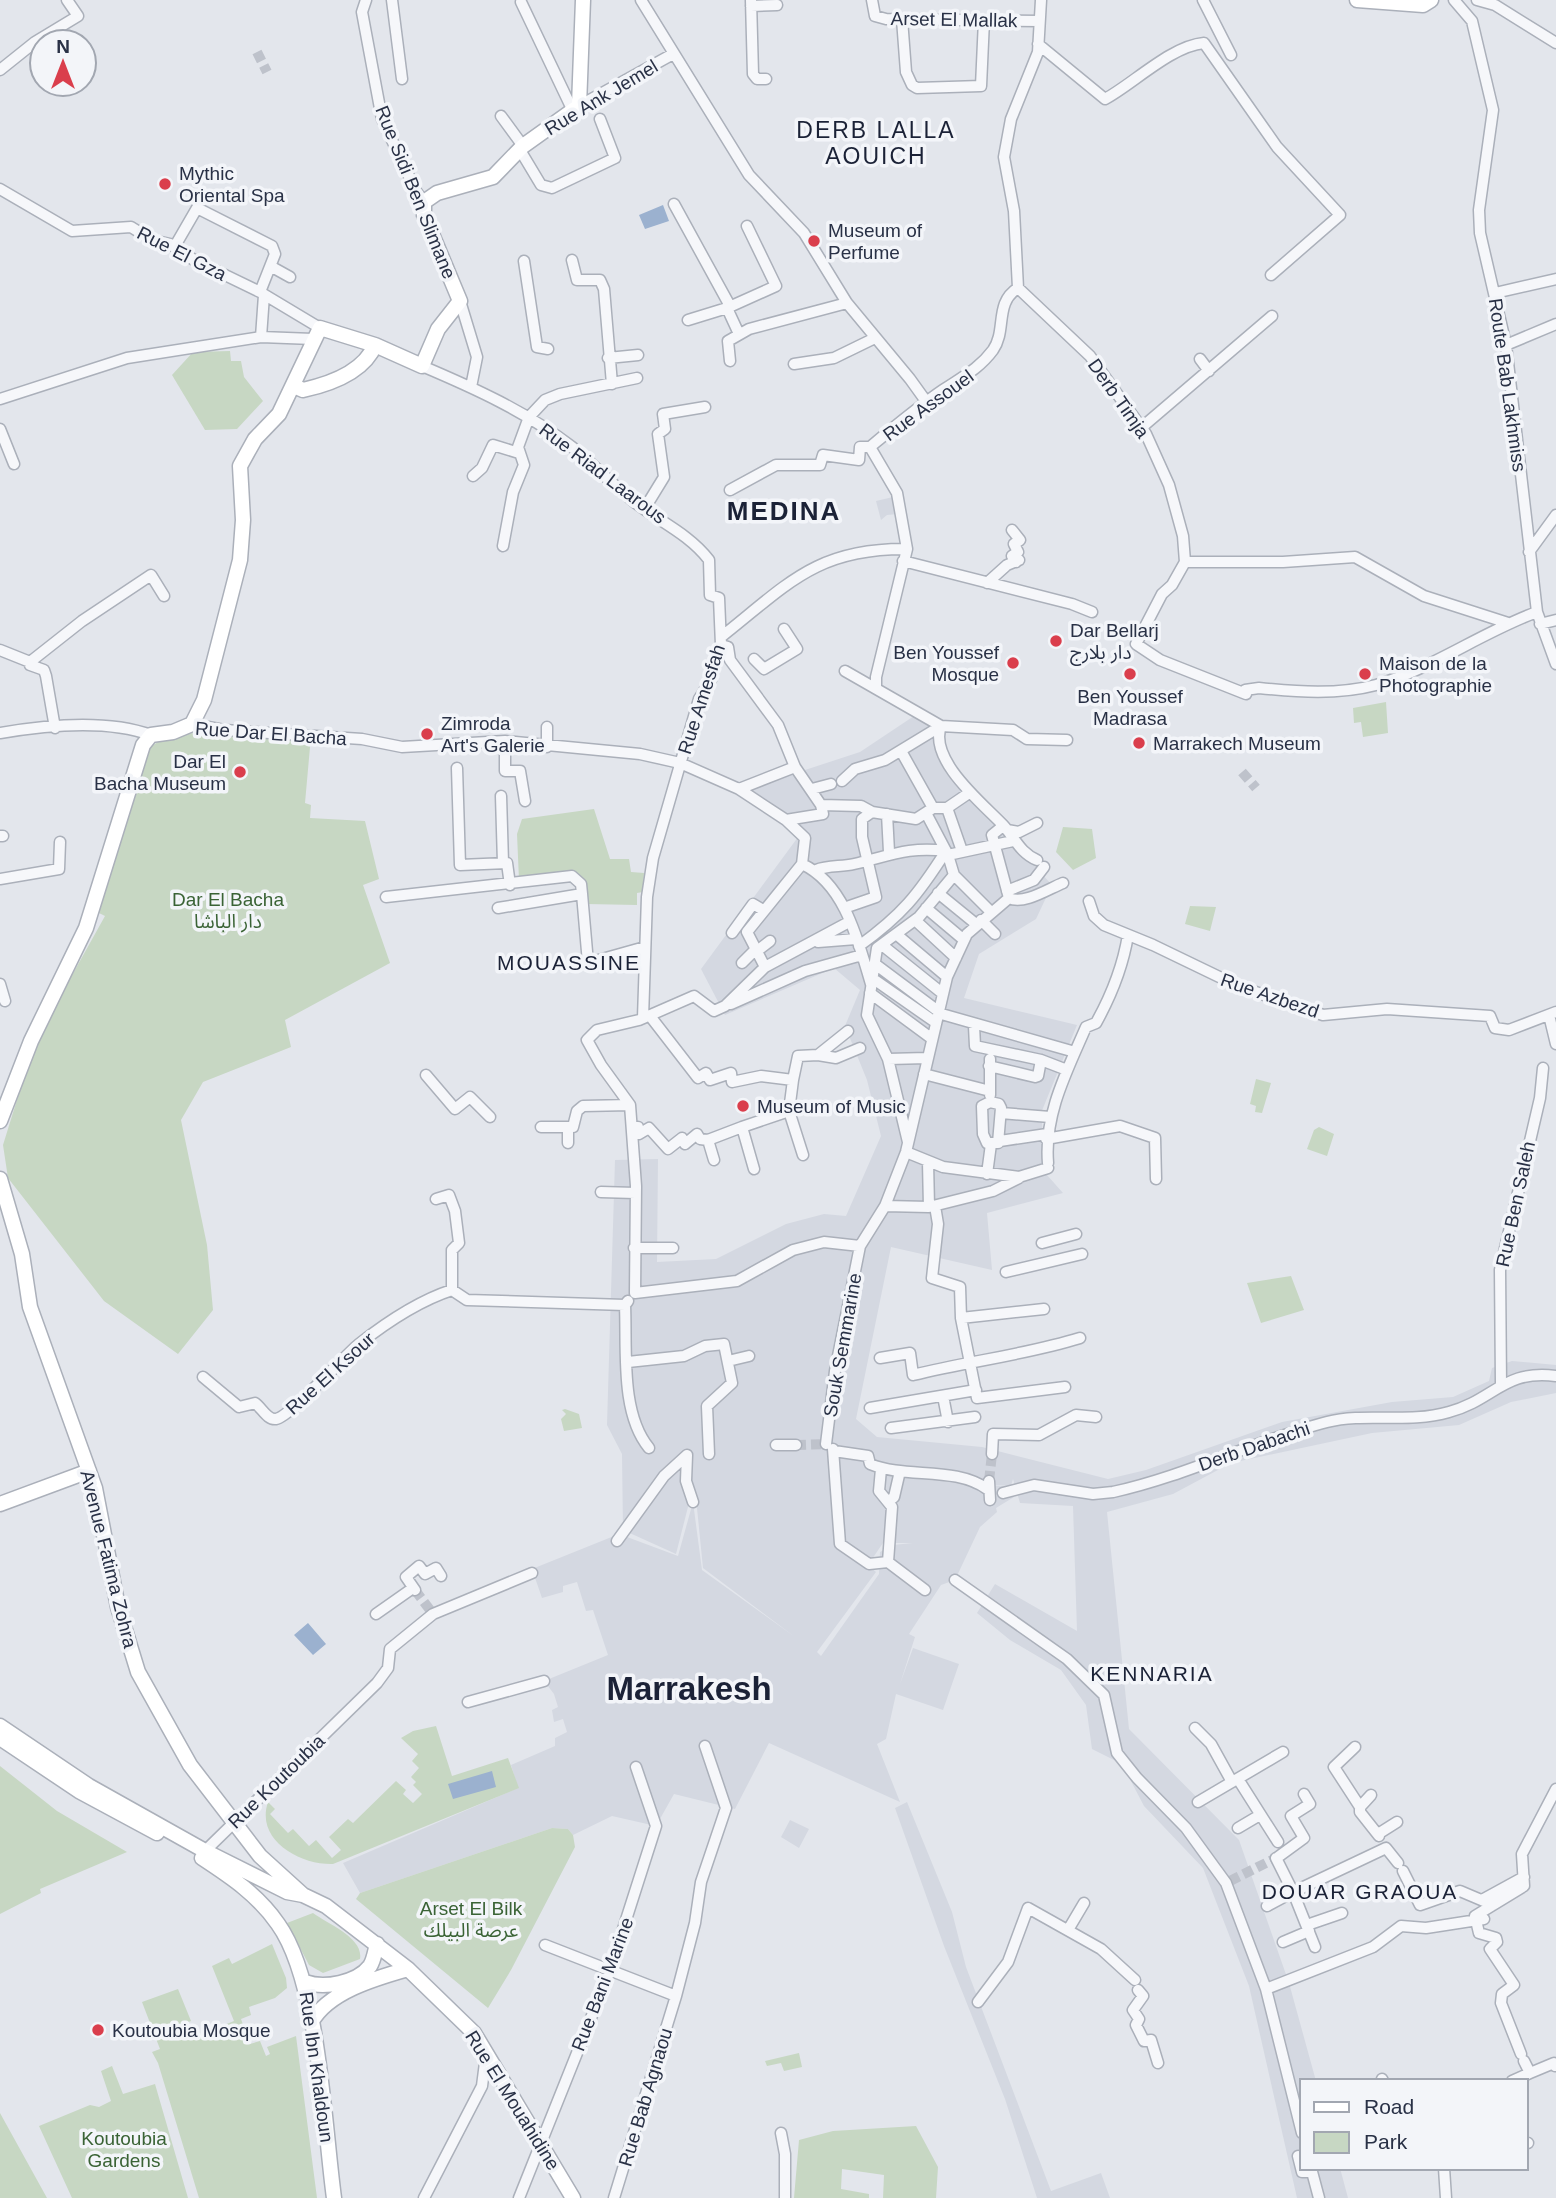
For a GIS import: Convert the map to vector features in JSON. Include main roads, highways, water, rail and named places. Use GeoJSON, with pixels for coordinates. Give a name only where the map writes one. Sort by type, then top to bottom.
{"type":"FeatureCollection","features":[{"type":"Feature","properties":{"kind":"water"},"geometry":{"type":"Polygon","coordinates":[[[663,205],[669,221],[645,229],[639,215],[663,205]]]}},
{"type":"Feature","properties":{"kind":"water"},"geometry":{"type":"Polygon","coordinates":[[[308,1623],[326,1644],[313,1655],[294,1635],[308,1623]]]}},
{"type":"Feature","properties":{"kind":"water"},"geometry":{"type":"Polygon","coordinates":[[[492,1771],[496,1787],[453,1799],[448,1784],[492,1771]]]}},
{"type":"Feature","properties":{"kind":"tunnel"},"geometry":{"type":"LineString","coordinates":[[257,52],[267,72]]}},
{"type":"Feature","properties":{"kind":"tunnel"},"geometry":{"type":"LineString","coordinates":[[1242,772],[1256,788]]}},
{"type":"Feature","properties":{"kind":"tunnel"},"geometry":{"type":"LineString","coordinates":[[796,1445],[826,1444],[833,1449]]}},
{"type":"Feature","properties":{"kind":"tunnel"},"geometry":{"type":"LineString","coordinates":[[989,1481],[992,1454]]}},
{"type":"Feature","properties":{"kind":"tunnel"},"geometry":{"type":"LineString","coordinates":[[415,1590],[430,1610]]}},
{"type":"Feature","properties":{"kind":"tunnel"},"geometry":{"type":"LineString","coordinates":[[1230,1881],[1276,1858]]}},
{"type":"Feature","properties":{"kind":"place","name":"Mythic Oriental Spa"},"geometry":{"type":"Point","coordinates":[165,184]}},
{"type":"Feature","properties":{"kind":"place","name":"Museum of Perfume"},"geometry":{"type":"Point","coordinates":[814,241]}},
{"type":"Feature","properties":{"kind":"place","name":"Dar Bellarj دار بلارج"},"geometry":{"type":"Point","coordinates":[1056,641]}},
{"type":"Feature","properties":{"kind":"place","name":"Ben Youssef Mosque"},"geometry":{"type":"Point","coordinates":[1013,663]}},
{"type":"Feature","properties":{"kind":"place","name":"Ben Youssef Madrasa"},"geometry":{"type":"Point","coordinates":[1130,674]}},
{"type":"Feature","properties":{"kind":"place","name":"Maison de la Photographie"},"geometry":{"type":"Point","coordinates":[1365,674]}},
{"type":"Feature","properties":{"kind":"place","name":"Zimroda Art's Galerie"},"geometry":{"type":"Point","coordinates":[427,734]}},
{"type":"Feature","properties":{"kind":"place","name":"Marrakech Museum"},"geometry":{"type":"Point","coordinates":[1139,743]}},
{"type":"Feature","properties":{"kind":"place","name":"Dar El Bacha Museum"},"geometry":{"type":"Point","coordinates":[240,772]}},
{"type":"Feature","properties":{"kind":"place","name":"Museum of Music"},"geometry":{"type":"Point","coordinates":[743,1106]}},
{"type":"Feature","properties":{"kind":"place","name":"Koutoubia Mosque"},"geometry":{"type":"Point","coordinates":[98,2030]}},
{"type":"Feature","properties":{"kind":"district","name":"DERB LALLA AOUICH"},"geometry":{"type":"Point","coordinates":[876,143]}},
{"type":"Feature","properties":{"kind":"district","name":"MEDINA"},"geometry":{"type":"Point","coordinates":[784,511]}},
{"type":"Feature","properties":{"kind":"district","name":"MOUASSINE"},"geometry":{"type":"Point","coordinates":[569,963]}},
{"type":"Feature","properties":{"kind":"district","name":"KENNARIA"},"geometry":{"type":"Point","coordinates":[1152,1674]}},
{"type":"Feature","properties":{"kind":"district","name":"Marrakesh"},"geometry":{"type":"Point","coordinates":[689,1688]}},
{"type":"Feature","properties":{"kind":"district","name":"DOUAR GRAOUA"},"geometry":{"type":"Point","coordinates":[1360,1892]}},
{"type":"Feature","properties":{"kind":"park label","name":"Dar El Bacha دار الباشا"},"geometry":{"type":"Point","coordinates":[228,910]}},
{"type":"Feature","properties":{"kind":"park label","name":"Arset El Bilk عرصة البيلك"},"geometry":{"type":"Point","coordinates":[471,1919]}},
{"type":"Feature","properties":{"kind":"park label","name":"Koutoubia Gardens"},"geometry":{"type":"Point","coordinates":[124,2149]}}]}
